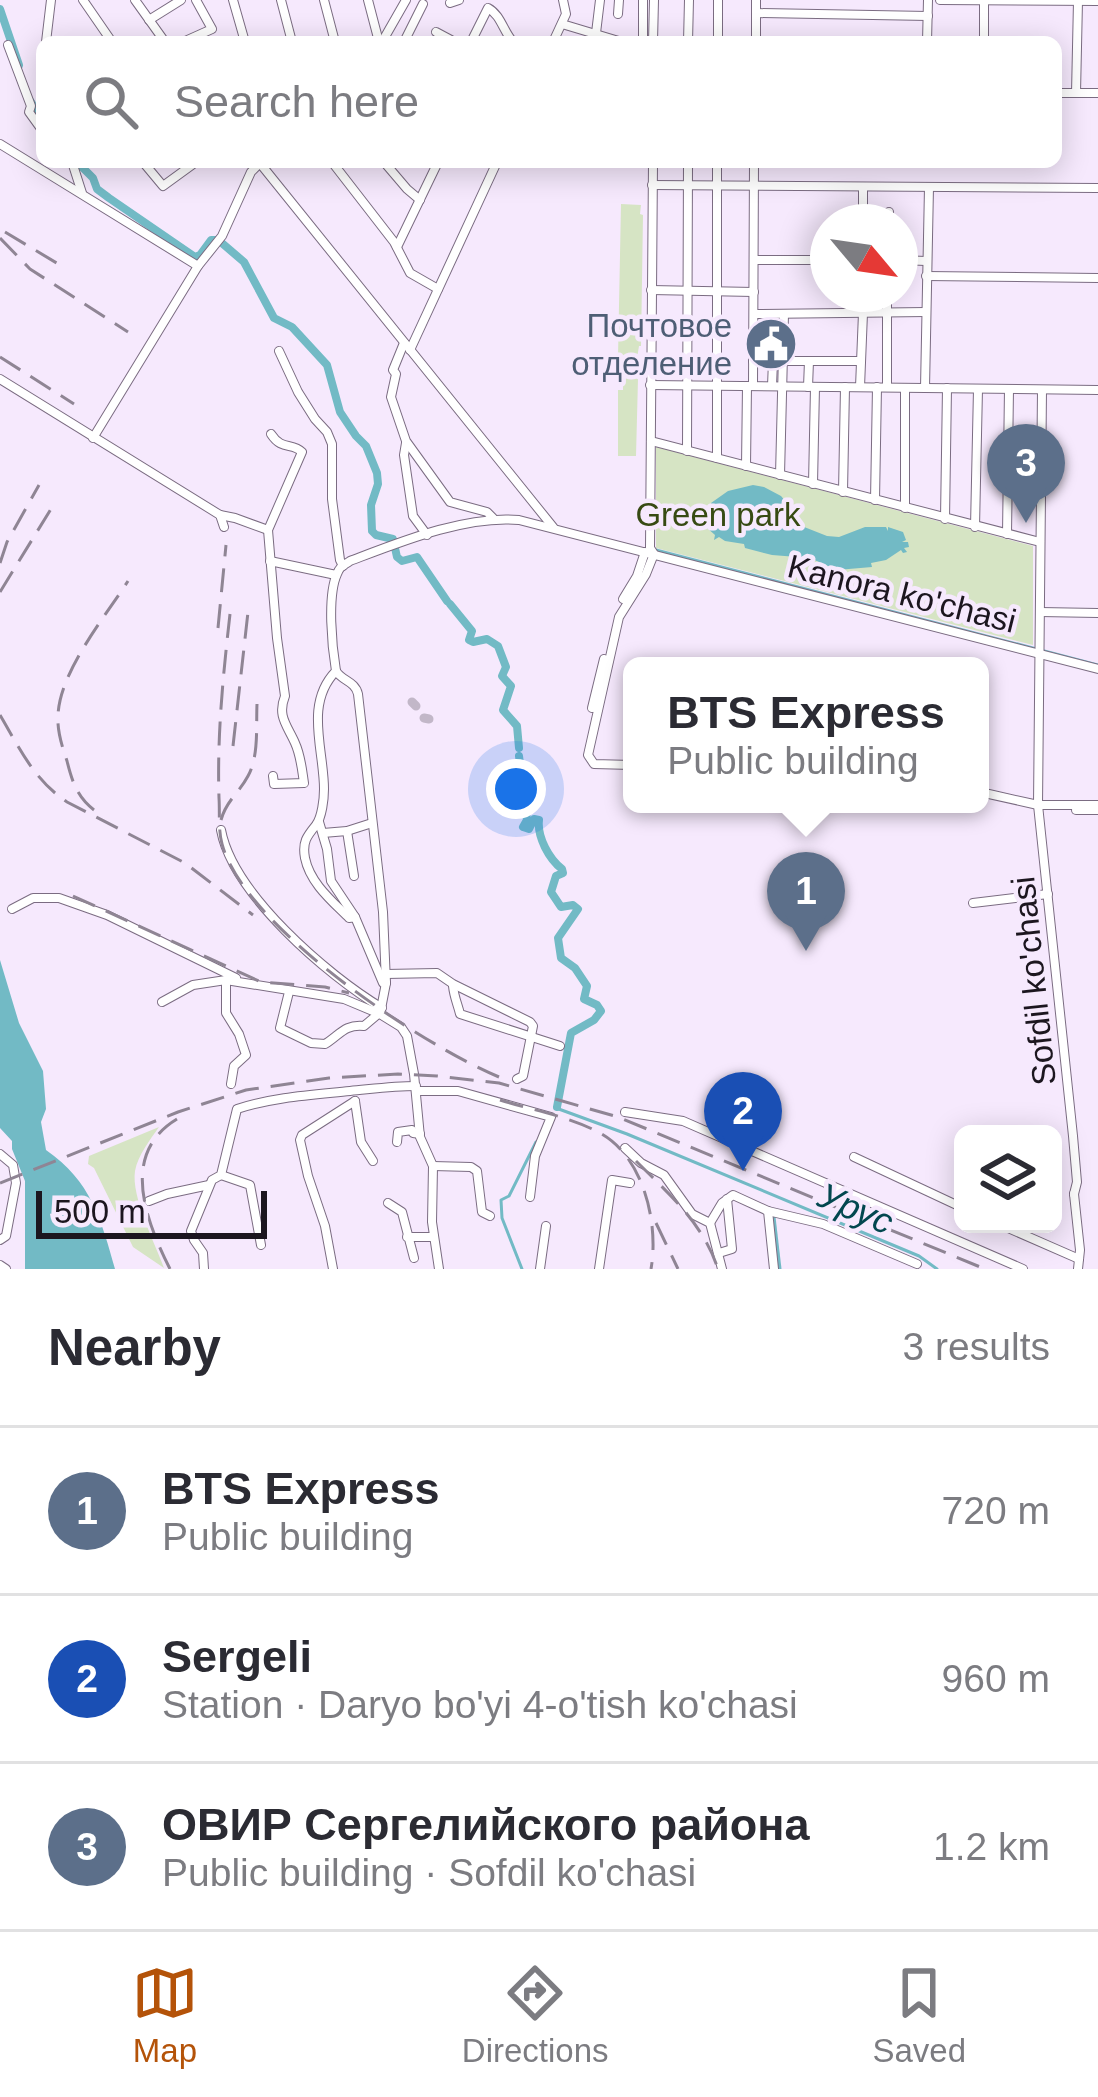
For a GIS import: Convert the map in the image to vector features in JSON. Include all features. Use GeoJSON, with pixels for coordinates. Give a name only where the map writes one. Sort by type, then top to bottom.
{"type":"FeatureCollection","features":[{"type":"Feature","properties":{"kind":"street"},"geometry":{"type":"LineString","coordinates":[[47,36],[51,0]]}},
{"type":"Feature","properties":{"kind":"street"},"geometry":{"type":"LineString","coordinates":[[83,0],[108,36]]}},
{"type":"Feature","properties":{"kind":"street"},"geometry":{"type":"LineString","coordinates":[[135,0],[161,36]]}},
{"type":"Feature","properties":{"kind":"street"},"geometry":{"type":"LineString","coordinates":[[149,20],[182,0]]}},
{"type":"Feature","properties":{"kind":"street"},"geometry":{"type":"LineString","coordinates":[[196,0],[212,29],[196,36]]}},
{"type":"Feature","properties":{"kind":"street"},"geometry":{"type":"LineString","coordinates":[[232,0],[242,36]]}},
{"type":"Feature","properties":{"kind":"street"},"geometry":{"type":"LineString","coordinates":[[281,0],[290,36]]}},
{"type":"Feature","properties":{"kind":"street"},"geometry":{"type":"LineString","coordinates":[[325,0],[334,36]]}},
{"type":"Feature","properties":{"kind":"street"},"geometry":{"type":"LineString","coordinates":[[368,0],[379,36]]}},
{"type":"Feature","properties":{"kind":"street"},"geometry":{"type":"LineString","coordinates":[[385,36],[406,0]]}},
{"type":"Feature","properties":{"kind":"street"},"geometry":{"type":"LineString","coordinates":[[556,36],[566,14],[563,0]]}},
{"type":"Feature","properties":{"kind":"street"},"geometry":{"type":"LineString","coordinates":[[596,33],[600,0]]}},
{"type":"Feature","properties":{"kind":"street"},"geometry":{"type":"LineString","coordinates":[[618,14],[619,0]]}},
{"type":"Feature","properties":{"kind":"street"},"geometry":{"type":"LineString","coordinates":[[643,0],[643,36]]}},
{"type":"Feature","properties":{"kind":"street"},"geometry":{"type":"LineString","coordinates":[[653,36],[654,0]]}},
{"type":"Feature","properties":{"kind":"street"},"geometry":{"type":"LineString","coordinates":[[688,36],[689,0]]}},
{"type":"Feature","properties":{"kind":"street"},"geometry":{"type":"LineString","coordinates":[[718,0],[718,36]]}},
{"type":"Feature","properties":{"kind":"street"},"geometry":{"type":"LineString","coordinates":[[756,0],[756,36]]}},
{"type":"Feature","properties":{"kind":"street"},"geometry":{"type":"LineString","coordinates":[[927,36],[928,0]]}},
{"type":"Feature","properties":{"kind":"street"},"geometry":{"type":"LineString","coordinates":[[940,0],[1098,2]]}},
{"type":"Feature","properties":{"kind":"street"},"geometry":{"type":"LineString","coordinates":[[984,1],[984,36]]}},
{"type":"Feature","properties":{"kind":"street"},"geometry":{"type":"LineString","coordinates":[[1076,93],[1078,1]]}},
{"type":"Feature","properties":{"kind":"street"},"geometry":{"type":"LineString","coordinates":[[407,36],[423,4]]}},
{"type":"Feature","properties":{"kind":"street"},"geometry":{"type":"LineString","coordinates":[[487,4],[508,36]]}},
{"type":"Feature","properties":{"kind":"street"},"geometry":{"type":"LineString","coordinates":[[474,36],[487,4]]}},
{"type":"Feature","properties":{"kind":"street"},"geometry":{"type":"LineString","coordinates":[[756,13],[928,16]]}},
{"type":"Feature","properties":{"kind":"street"},"geometry":{"type":"LineString","coordinates":[[562,23],[605,36]]}},
{"type":"Feature","properties":{"kind":"street"},"geometry":{"type":"LineString","coordinates":[[498,36],[502,28]]}},
{"type":"Feature","properties":{"kind":"street"},"geometry":{"type":"LineString","coordinates":[[48,31],[53,36]]}},
{"type":"Feature","properties":{"kind":"street"},"geometry":{"type":"LineString","coordinates":[[436,32],[443,36]]}},
{"type":"Feature","properties":{"kind":"street"},"geometry":{"type":"LineString","coordinates":[[8,45],[36,122]]}},
{"type":"Feature","properties":{"kind":"street"},"geometry":{"type":"LineString","coordinates":[[0,70],[16,64]]}},
{"type":"Feature","properties":{"kind":"street"},"geometry":{"type":"LineString","coordinates":[[1062,93],[1098,93]]}},
{"type":"Feature","properties":{"kind":"street"},"geometry":{"type":"LineString","coordinates":[[0,144],[36,166]]}},
{"type":"Feature","properties":{"kind":"street"},"geometry":{"type":"LineString","coordinates":[[39,168],[198,266]]}},
{"type":"Feature","properties":{"kind":"street"},"geometry":{"type":"LineString","coordinates":[[74,168],[82,195]]}},
{"type":"Feature","properties":{"kind":"street"},"geometry":{"type":"LineString","coordinates":[[148,168],[163,186],[188,168]]}},
{"type":"Feature","properties":{"kind":"street"},"geometry":{"type":"LineString","coordinates":[[93,438],[198,266],[218,243],[254,168]]}},
{"type":"Feature","properties":{"kind":"street"},"geometry":{"type":"LineString","coordinates":[[264,168],[555,528]]}},
{"type":"Feature","properties":{"kind":"street"},"geometry":{"type":"LineString","coordinates":[[337,168],[397,248],[410,273],[438,289]]}},
{"type":"Feature","properties":{"kind":"street"},"geometry":{"type":"LineString","coordinates":[[391,168],[421,200]]}},
{"type":"Feature","properties":{"kind":"street"},"geometry":{"type":"LineString","coordinates":[[397,248],[435,168]]}},
{"type":"Feature","properties":{"kind":"street"},"geometry":{"type":"LineString","coordinates":[[450,502],[406,441],[391,397],[393,370],[438,289],[494,168]]}},
{"type":"Feature","properties":{"kind":"street"},"geometry":{"type":"LineString","coordinates":[[602,677],[621,610],[646,574],[650,552],[652,168]]}},
{"type":"Feature","properties":{"kind":"street"},"geometry":{"type":"LineString","coordinates":[[687,451],[688,168]]}},
{"type":"Feature","properties":{"kind":"street"},"geometry":{"type":"LineString","coordinates":[[717,168],[717,458]]}},
{"type":"Feature","properties":{"kind":"street"},"geometry":{"type":"LineString","coordinates":[[746,466],[753,361],[754,168]]}},
{"type":"Feature","properties":{"kind":"street"},"geometry":{"type":"LineString","coordinates":[[652,185],[1098,188]]}},
{"type":"Feature","properties":{"kind":"street"},"geometry":{"type":"LineString","coordinates":[[926,388],[928,187]]}},
{"type":"Feature","properties":{"kind":"street"},"geometry":{"type":"LineString","coordinates":[[863,188],[863,204]]}},
{"type":"Feature","properties":{"kind":"street"},"geometry":{"type":"LineString","coordinates":[[754,260],[810,260]]}},
{"type":"Feature","properties":{"kind":"street"},"geometry":{"type":"LineString","coordinates":[[918,261],[926,261]]}},
{"type":"Feature","properties":{"kind":"street"},"geometry":{"type":"LineString","coordinates":[[926,276],[1098,278]]}},
{"type":"Feature","properties":{"kind":"street"},"geometry":{"type":"LineString","coordinates":[[651,290],[754,292]]}},
{"type":"Feature","properties":{"kind":"street"},"geometry":{"type":"LineString","coordinates":[[754,314],[926,312]]}},
{"type":"Feature","properties":{"kind":"street"},"geometry":{"type":"LineString","coordinates":[[860,387],[862,313]]}},
{"type":"Feature","properties":{"kind":"street"},"geometry":{"type":"LineString","coordinates":[[875,500],[888,313]]}},
{"type":"Feature","properties":{"kind":"street"},"geometry":{"type":"LineString","coordinates":[[780,475],[777,386],[784,314]]}},
{"type":"Feature","properties":{"kind":"street"},"geometry":{"type":"LineString","coordinates":[[279,351],[298,392],[332,444],[332,499],[343,566]]}},
{"type":"Feature","properties":{"kind":"street"},"geometry":{"type":"LineString","coordinates":[[753,361],[861,361]]}},
{"type":"Feature","properties":{"kind":"street"},"geometry":{"type":"LineString","coordinates":[[809,361],[813,484]]}},
{"type":"Feature","properties":{"kind":"street"},"geometry":{"type":"LineString","coordinates":[[0,380],[224,516],[268,530]]}},
{"type":"Feature","properties":{"kind":"street"},"geometry":{"type":"LineString","coordinates":[[650,385],[1098,390]]}},
{"type":"Feature","properties":{"kind":"street"},"geometry":{"type":"LineString","coordinates":[[843,492],[845,387]]}},
{"type":"Feature","properties":{"kind":"street"},"geometry":{"type":"LineString","coordinates":[[904,508],[905,388]]}},
{"type":"Feature","properties":{"kind":"street"},"geometry":{"type":"LineString","coordinates":[[945,519],[947,388]]}},
{"type":"Feature","properties":{"kind":"street"},"geometry":{"type":"LineString","coordinates":[[975,527],[978,388]]}},
{"type":"Feature","properties":{"kind":"street"},"geometry":{"type":"LineString","coordinates":[[1007,534],[1009,389]]}},
{"type":"Feature","properties":{"kind":"street","name":"Sofdil ko'chasi"},"geometry":{"type":"LineString","coordinates":[[1042,389],[1037,808],[1071,1137],[1079,1264]]}},
{"type":"Feature","properties":{"kind":"street"},"geometry":{"type":"LineString","coordinates":[[271,434],[277,443],[302,452],[268,530],[285,696],[281,714],[301,760],[304,784],[274,784],[273,776]]}},
{"type":"Feature","properties":{"kind":"street"},"geometry":{"type":"LineString","coordinates":[[406,441],[413,516],[427,536]]}},
{"type":"Feature","properties":{"kind":"street"},"geometry":{"type":"LineString","coordinates":[[650,441],[1040,542]]}},
{"type":"Feature","properties":{"kind":"street"},"geometry":{"type":"LineString","coordinates":[[433,499],[487,512],[494,519]]}},
{"type":"Feature","properties":{"kind":"street"},"geometry":{"type":"LineString","coordinates":[[532,522],[540,518],[538,511]]}},
{"type":"Feature","properties":{"kind":"street"},"geometry":{"type":"LineString","coordinates":[[224,516],[224,527]]}},
{"type":"Feature","properties":{"kind":"street"},"geometry":{"type":"LineString","coordinates":[[290,992],[280,1028],[311,1043],[325,1044],[337,1032],[364,1026],[380,1012],[386,978],[358,694],[353,683],[336,671],[332,616],[336,575],[343,566],[394,545],[494,519]]}},
{"type":"Feature","properties":{"kind":"street","name":"Kanora ko'chasi"},"geometry":{"type":"LineString","coordinates":[[494,519],[532,522],[1040,650],[1098,669]]}},
{"type":"Feature","properties":{"kind":"street"},"geometry":{"type":"LineString","coordinates":[[628,548],[641,564]]}},
{"type":"Feature","properties":{"kind":"street"},"geometry":{"type":"LineString","coordinates":[[623,766],[589,764],[588,755],[616,611],[650,552]]}},
{"type":"Feature","properties":{"kind":"street"},"geometry":{"type":"LineString","coordinates":[[270,561],[336,575]]}},
{"type":"Feature","properties":{"kind":"street"},"geometry":{"type":"LineString","coordinates":[[1040,612],[1098,613]]}},
{"type":"Feature","properties":{"kind":"street"},"geometry":{"type":"LineString","coordinates":[[336,671],[324,685],[318,704],[324,789],[319,822],[332,881],[355,917],[383,983],[386,978],[432,971],[530,1022],[532,1037],[523,1076],[517,1079]]}},
{"type":"Feature","properties":{"kind":"street"},"geometry":{"type":"LineString","coordinates":[[989,797],[1037,808],[1098,808]]}},
{"type":"Feature","properties":{"kind":"street"},"geometry":{"type":"LineString","coordinates":[[319,822],[304,844],[306,863],[317,885],[349,918],[355,917]]}},
{"type":"Feature","properties":{"kind":"street"},"geometry":{"type":"LineString","coordinates":[[323,833],[372,823]]}},
{"type":"Feature","properties":{"kind":"street"},"geometry":{"type":"LineString","coordinates":[[221,830],[236,872],[256,899],[405,1033],[416,1088],[417,1128],[434,1166],[434,1237],[440,1269]]}},
{"type":"Feature","properties":{"kind":"street"},"geometry":{"type":"LineString","coordinates":[[346,831],[354,877]]}},
{"type":"Feature","properties":{"kind":"street"},"geometry":{"type":"LineString","coordinates":[[973,900],[1046,893]]}},
{"type":"Feature","properties":{"kind":"street"},"geometry":{"type":"LineString","coordinates":[[12,910],[33,898],[59,898],[107,915],[248,984]]}},
{"type":"Feature","properties":{"kind":"street"},"geometry":{"type":"LineString","coordinates":[[162,1003],[193,985],[226,980],[344,999],[380,1012]]}},
{"type":"Feature","properties":{"kind":"street"},"geometry":{"type":"LineString","coordinates":[[226,980],[226,1013],[246,1055],[234,1066],[231,1084]]}},
{"type":"Feature","properties":{"kind":"street"},"geometry":{"type":"LineString","coordinates":[[453,984],[460,1014],[560,1046]]}},
{"type":"Feature","properties":{"kind":"street"},"geometry":{"type":"LineString","coordinates":[[221,1175],[237,1109],[268,1100],[355,1096],[394,1086],[458,1091],[551,1117],[536,1155],[530,1197]]}},
{"type":"Feature","properties":{"kind":"street"},"geometry":{"type":"LineString","coordinates":[[355,1096],[361,1142],[373,1161]]}},
{"type":"Feature","properties":{"kind":"street"},"geometry":{"type":"LineString","coordinates":[[333,1269],[301,1137],[355,1096]]}},
{"type":"Feature","properties":{"kind":"street"},"geometry":{"type":"LineString","coordinates":[[625,1112],[683,1121],[1023,1269]]}},
{"type":"Feature","properties":{"kind":"street"},"geometry":{"type":"LineString","coordinates":[[397,1142],[398,1132],[417,1128]]}},
{"type":"Feature","properties":{"kind":"street"},"geometry":{"type":"LineString","coordinates":[[625,1148],[664,1175],[692,1214],[710,1223],[722,1269]]}},
{"type":"Feature","properties":{"kind":"street"},"geometry":{"type":"LineString","coordinates":[[0,1154],[13,1165],[16,1183],[6,1235],[0,1240]]}},
{"type":"Feature","properties":{"kind":"street"},"geometry":{"type":"LineString","coordinates":[[854,1156],[954,1204]]}},
{"type":"Feature","properties":{"kind":"street"},"geometry":{"type":"LineString","coordinates":[[434,1166],[477,1171],[482,1211],[490,1216]]}},
{"type":"Feature","properties":{"kind":"street"},"geometry":{"type":"LineString","coordinates":[[204,1269],[203,1253],[191,1231],[209,1185],[221,1175],[250,1185],[261,1245]]}},
{"type":"Feature","properties":{"kind":"street"},"geometry":{"type":"LineString","coordinates":[[599,1269],[612,1180],[630,1183]]}},
{"type":"Feature","properties":{"kind":"street"},"geometry":{"type":"LineString","coordinates":[[148,1202],[209,1185]]}},
{"type":"Feature","properties":{"kind":"street"},"geometry":{"type":"LineString","coordinates":[[710,1223],[733,1196],[768,1211],[824,1224],[917,1264]]}},
{"type":"Feature","properties":{"kind":"street"},"geometry":{"type":"LineString","coordinates":[[718,1253],[732,1249],[727,1198]]}},
{"type":"Feature","properties":{"kind":"street"},"geometry":{"type":"LineString","coordinates":[[388,1203],[401,1212],[413,1258]]}},
{"type":"Feature","properties":{"kind":"street"},"geometry":{"type":"LineString","coordinates":[[768,1211],[774,1269]]}},
{"type":"Feature","properties":{"kind":"street"},"geometry":{"type":"LineString","coordinates":[[540,1269],[546,1226]]}},
{"type":"Feature","properties":{"kind":"street"},"geometry":{"type":"LineString","coordinates":[[1017,1233],[1079,1264]]}},
{"type":"Feature","properties":{"kind":"street"},"geometry":{"type":"LineString","coordinates":[[407,1238],[434,1237]]}},
{"type":"Feature","properties":{"kind":"green space"},"geometry":{"type":"Polygon","coordinates":[[[621,204],[641,205],[643,215],[637,358],[618,357],[621,204]]]}},
{"type":"Feature","properties":{"kind":"green space"},"geometry":{"type":"Polygon","coordinates":[[[623,376],[638,379],[636,456],[618,456],[618,390],[623,390],[623,376]]]}},
{"type":"Feature","properties":{"kind":"green space","name":"Green park"},"geometry":{"type":"Polygon","coordinates":[[[656,447],[1033,546],[1033,645],[656,548],[656,447]]]}},
{"type":"Feature","properties":{"kind":"green space"},"geometry":{"type":"Polygon","coordinates":[[[159,1127],[139,1159],[135,1182],[164,1268],[133,1247],[88,1164],[89,1156],[159,1127]]]}},
{"type":"Feature","properties":{"kind":"water"},"geometry":{"type":"Polygon","coordinates":[[[753,485],[781,496],[794,523],[839,537],[865,527],[888,531],[888,527],[903,532],[907,552],[901,550],[871,563],[872,567],[837,570],[810,558],[772,555],[719,537],[714,540],[706,527],[711,503],[728,491],[753,485]]]}},
{"type":"Feature","properties":{"kind":"water"},"geometry":{"type":"Polygon","coordinates":[[[0,960],[19,1023],[43,1071],[46,1109],[41,1122],[46,1150],[84,1188],[115,1269],[25,1269],[25,1181],[12,1141],[0,1128],[0,960]]]}},
{"type":"Feature","properties":{"kind":"waterway"},"geometry":{"type":"LineString","coordinates":[[0,9],[19,65]]}},
{"type":"Feature","properties":{"kind":"waterway"},"geometry":{"type":"LineString","coordinates":[[31,102],[36,111]]}},
{"type":"Feature","properties":{"kind":"waterway"},"geometry":{"type":"LineString","coordinates":[[83,168],[97,189],[195,257],[216,240]]}},
{"type":"Feature","properties":{"kind":"waterway"},"geometry":{"type":"LineString","coordinates":[[223,244],[244,262],[274,318],[292,327],[327,365],[340,412],[366,446],[377,473],[372,531],[393,539],[402,561],[417,557],[447,601]]}},
{"type":"Feature","properties":{"kind":"waterway"},"geometry":{"type":"LineString","coordinates":[[656,550],[1098,665]]}},
{"type":"Feature","properties":{"kind":"waterway"},"geometry":{"type":"LineString","coordinates":[[450,604],[472,631],[469,640],[487,639],[498,646],[506,667],[502,676],[511,686],[503,710],[517,726],[519,748]]}},
{"type":"Feature","properties":{"kind":"waterway"},"geometry":{"type":"LineString","coordinates":[[519,756],[527,820],[523,827],[529,829],[534,819],[539,820],[545,847],[563,873],[556,876],[551,892],[561,907],[578,909],[558,938],[561,958],[587,986],[584,999],[601,1011],[571,1033],[557,1107]]}},
{"type":"Feature","properties":{"kind":"waterway","name":"Урус"},"geometry":{"type":"LineString","coordinates":[[556,1108],[919,1256],[937,1269]]}},
{"type":"Feature","properties":{"kind":"waterway"},"geometry":{"type":"LineString","coordinates":[[522,1269],[502,1218],[501,1200],[509,1196],[536,1142]]}},
{"type":"Feature","properties":{"kind":"waterway"},"geometry":{"type":"LineString","coordinates":[[774,1217],[780,1269]]}},
{"type":"Feature","properties":{"kind":"taxiway"},"geometry":{"type":"LineString","coordinates":[[412,702],[416,706]]}},
{"type":"Feature","properties":{"kind":"taxiway"},"geometry":{"type":"LineString","coordinates":[[424,718],[429,719]]}},
{"type":"Feature","properties":{"kind":"railway"},"geometry":{"type":"LineString","coordinates":[[5,232],[65,268]]}},
{"type":"Feature","properties":{"kind":"railway"},"geometry":{"type":"LineString","coordinates":[[0,238],[30,269],[128,332]]}},
{"type":"Feature","properties":{"kind":"railway"},"geometry":{"type":"LineString","coordinates":[[0,357],[74,404]]}},
{"type":"Feature","properties":{"kind":"railway"},"geometry":{"type":"LineString","coordinates":[[0,563],[39,485]]}},
{"type":"Feature","properties":{"kind":"railway"},"geometry":{"type":"LineString","coordinates":[[0,592],[54,504]]}},
{"type":"Feature","properties":{"kind":"railway"},"geometry":{"type":"LineString","coordinates":[[218,628],[226,545]]}},
{"type":"Feature","properties":{"kind":"railway"},"geometry":{"type":"LineString","coordinates":[[94,810],[73,782],[58,715],[75,663],[128,581]]}},
{"type":"Feature","properties":{"kind":"railway"},"geometry":{"type":"LineString","coordinates":[[233,746],[249,603]]}},
{"type":"Feature","properties":{"kind":"railway"},"geometry":{"type":"LineString","coordinates":[[230,614],[220,729],[219,821],[222,844],[237,877],[264,911],[340,980],[426,1039],[499,1077]]}},
{"type":"Feature","properties":{"kind":"railway"},"geometry":{"type":"LineString","coordinates":[[221,820],[252,768],[257,704]]}},
{"type":"Feature","properties":{"kind":"railway"},"geometry":{"type":"LineString","coordinates":[[0,715],[29,763],[55,793],[185,863],[253,915]]}},
{"type":"Feature","properties":{"kind":"railway"},"geometry":{"type":"LineString","coordinates":[[73,896],[261,982],[349,993]]}},
{"type":"Feature","properties":{"kind":"railway"},"geometry":{"type":"LineString","coordinates":[[0,1183],[246,1090],[329,1078],[437,1076],[499,1083],[618,1117],[985,1269]]}},
{"type":"Feature","properties":{"kind":"railway"},"geometry":{"type":"LineString","coordinates":[[500,1100],[577,1122],[600,1133],[628,1158],[650,1213],[651,1269]]}},
{"type":"Feature","properties":{"kind":"railway"},"geometry":{"type":"LineString","coordinates":[[170,1269],[146,1210],[143,1169],[148,1150],[177,1119]]}},
{"type":"Feature","properties":{"kind":"railway"},"geometry":{"type":"LineString","coordinates":[[636,1161],[694,1223],[718,1269]]}},
{"type":"Feature","properties":{"kind":"railway"},"geometry":{"type":"LineString","coordinates":[[656,1223],[678,1269]]}},
{"type":"Feature","properties":{"kind":"place","name":"Почтовое отделение"},"geometry":{"type":"Point","coordinates":[771,344]}},
{"type":"Feature","properties":{"kind":"place","name":"ОВИР Сергелийского района"},"geometry":{"type":"Point","coordinates":[1026,523]}},
{"type":"Feature","properties":{"kind":"place","name":"BTS Express"},"geometry":{"type":"Point","coordinates":[806,951]}},
{"type":"Feature","properties":{"kind":"place","name":"Sergeli"},"geometry":{"type":"Point","coordinates":[743,1171]}}]}
